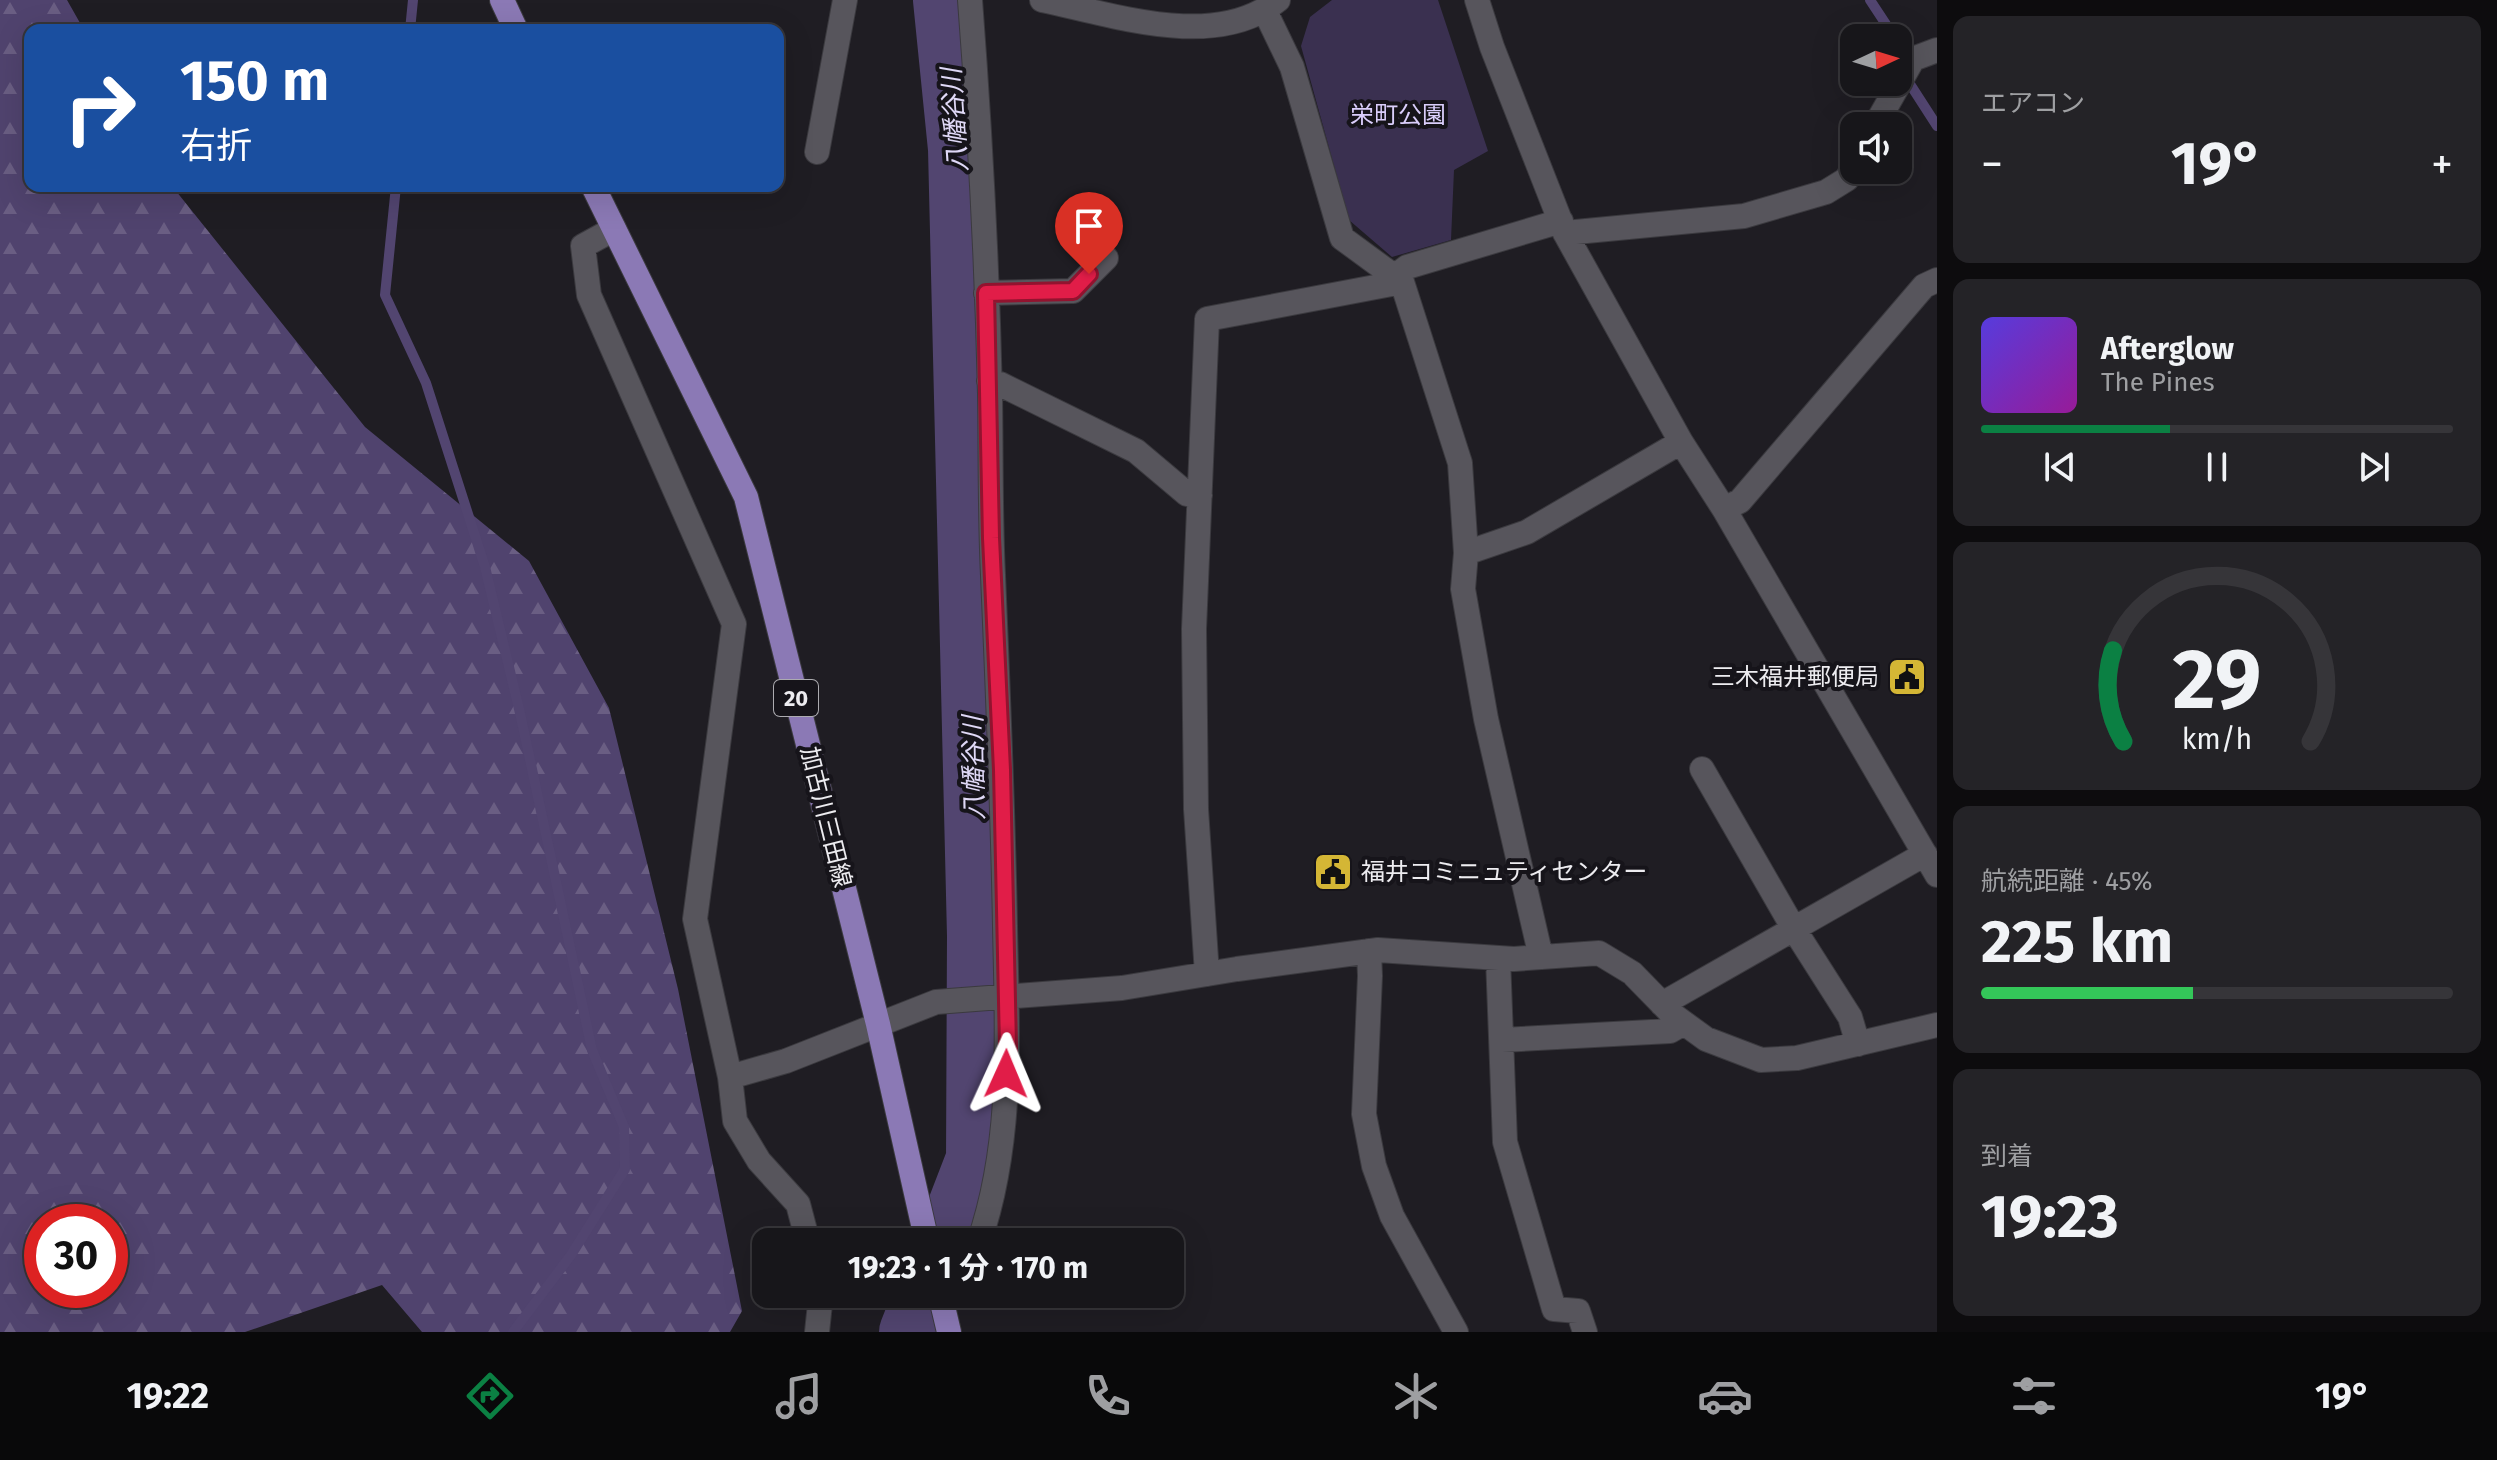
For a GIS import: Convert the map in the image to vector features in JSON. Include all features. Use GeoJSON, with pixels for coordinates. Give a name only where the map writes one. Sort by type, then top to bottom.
{"type":"FeatureCollection","features":[{"type":"Feature","properties":{"kind":"main road"},"geometry":{"type":"LineString","coordinates":[[502,0],[513,24]]}},
{"type":"Feature","properties":{"kind":"main road","name":"加古川三田線"},"geometry":{"type":"LineString","coordinates":[[596,192],[746,497],[878,1024],[924,1228]]}},
{"type":"Feature","properties":{"kind":"street"},"geometry":{"type":"LineString","coordinates":[[817,152],[845,0]]}},
{"type":"Feature","properties":{"kind":"street"},"geometry":{"type":"LineString","coordinates":[[970,0],[980,136],[986,293],[1008,1047],[1004,1130],[984,1228]]}},
{"type":"Feature","properties":{"kind":"street"},"geometry":{"type":"LineString","coordinates":[[1042,0],[1164,25],[1195,28],[1223,24],[1272,6],[1342,238],[1398,280],[1460,463],[1466,553],[1463,589],[1486,719],[1541,957]]}},
{"type":"Feature","properties":{"kind":"street"},"geometry":{"type":"LineString","coordinates":[[1477,0],[1492,47],[1563,227],[1681,442],[1724,509],[1931,864],[1794,929],[1662,1004]]}},
{"type":"Feature","properties":{"kind":"street"},"geometry":{"type":"LineString","coordinates":[[1883,112],[1913,59],[1937,50]]}},
{"type":"Feature","properties":{"kind":"street"},"geometry":{"type":"LineString","coordinates":[[1207,974],[1196,809],[1194,629],[1207,319],[1398,280],[1407,267],[1563,227],[1744,216],[1826,192],[1840,183]]}},
{"type":"Feature","properties":{"kind":"street"},"geometry":{"type":"LineString","coordinates":[[614,229],[583,246],[589,295],[734,624],[695,919],[730,1077],[735,1121],[759,1161],[798,1204],[804,1228]]}},
{"type":"Feature","properties":{"kind":"street"},"geometry":{"type":"LineString","coordinates":[[986,293],[1073,291],[1106,258]]}},
{"type":"Feature","properties":{"kind":"street"},"geometry":{"type":"LineString","coordinates":[[1724,509],[1740,501],[1924,286],[1937,280]]}},
{"type":"Feature","properties":{"kind":"street"},"geometry":{"type":"LineString","coordinates":[[989,381],[1136,451],[1187,494],[1200,495]]}},
{"type":"Feature","properties":{"kind":"street"},"geometry":{"type":"LineString","coordinates":[[1466,553],[1527,532],[1681,442]]}},
{"type":"Feature","properties":{"kind":"street"},"geometry":{"type":"LineString","coordinates":[[1702,769],[1794,929],[1850,1017],[1858,1044]]}},
{"type":"Feature","properties":{"kind":"street"},"geometry":{"type":"LineString","coordinates":[[730,1077],[786,1061],[936,1002],[1122,988],[1378,950],[1498,958],[1599,953],[1632,973],[1662,1004],[1706,1039],[1761,1060],[1797,1058],[1937,1025]]}},
{"type":"Feature","properties":{"kind":"street"},"geometry":{"type":"LineString","coordinates":[[1369,951],[1364,1114],[1374,1166],[1392,1216],[1456,1332]]}},
{"type":"Feature","properties":{"kind":"street"},"geometry":{"type":"LineString","coordinates":[[1498,958],[1505,1142],[1554,1309],[1578,1311],[1585,1332]]}},
{"type":"Feature","properties":{"kind":"street"},"geometry":{"type":"LineString","coordinates":[[1502,1040],[1670,1031],[1684,1023]]}},
{"type":"Feature","properties":{"kind":"street"},"geometry":{"type":"LineString","coordinates":[[817,1332],[820,1308]]}},
{"type":"Feature","properties":{"kind":"green space"},"geometry":{"type":"Polygon","coordinates":[[[0,0],[67,0],[81,24],[24,24],[24,192],[177,192],[365,427],[529,561],[609,708],[678,989],[742,1311],[730,1332],[422,1332],[382,1285],[245,1332],[0,1332],[0,0]]]}},
{"type":"Feature","properties":{"kind":"green space","name":"栄町公園"},"geometry":{"type":"Polygon","coordinates":[[[1332,0],[1438,0],[1488,151],[1454,170],[1451,240],[1392,257],[1349,220],[1301,46],[1310,17],[1332,0]]]}},
{"type":"Feature","properties":{"kind":"waterway"},"geometry":{"type":"LineString","coordinates":[[411,24],[413,0]]}},
{"type":"Feature","properties":{"kind":"waterway","name":"八幡谷川"},"geometry":{"type":"LineString","coordinates":[[944,0],[959,149],[978,936],[977,1159],[950,1228]]}},
{"type":"Feature","properties":{"kind":"waterway"},"geometry":{"type":"LineString","coordinates":[[1870,0],[1886,24]]}},
{"type":"Feature","properties":{"kind":"waterway"},"geometry":{"type":"LineString","coordinates":[[1912,87],[1937,126]]}},
{"type":"Feature","properties":{"kind":"waterway"},"geometry":{"type":"LineString","coordinates":[[395,192],[385,295],[426,383],[485,567],[520,713],[592,1050],[624,1127],[625,1169],[571,1255],[513,1332]]}},
{"type":"Feature","properties":{"kind":"waterway","name":"八幡谷川"},"geometry":{"type":"LineString","coordinates":[[910,1332],[919,1308]]}},
{"type":"Feature","properties":{"kind":"place","name":"三木福井郵便局"},"geometry":{"type":"Point","coordinates":[1907,677]}},
{"type":"Feature","properties":{"kind":"place","name":"福井コミニュティセンター"},"geometry":{"type":"Point","coordinates":[1333,872]}},
{"type":"Feature","properties":{"kind":"route"},"geometry":{"type":"LineString","coordinates":[[1006,1074],[1002,770],[991,538],[986,293],[1073,291],[1089,274]]}}]}
